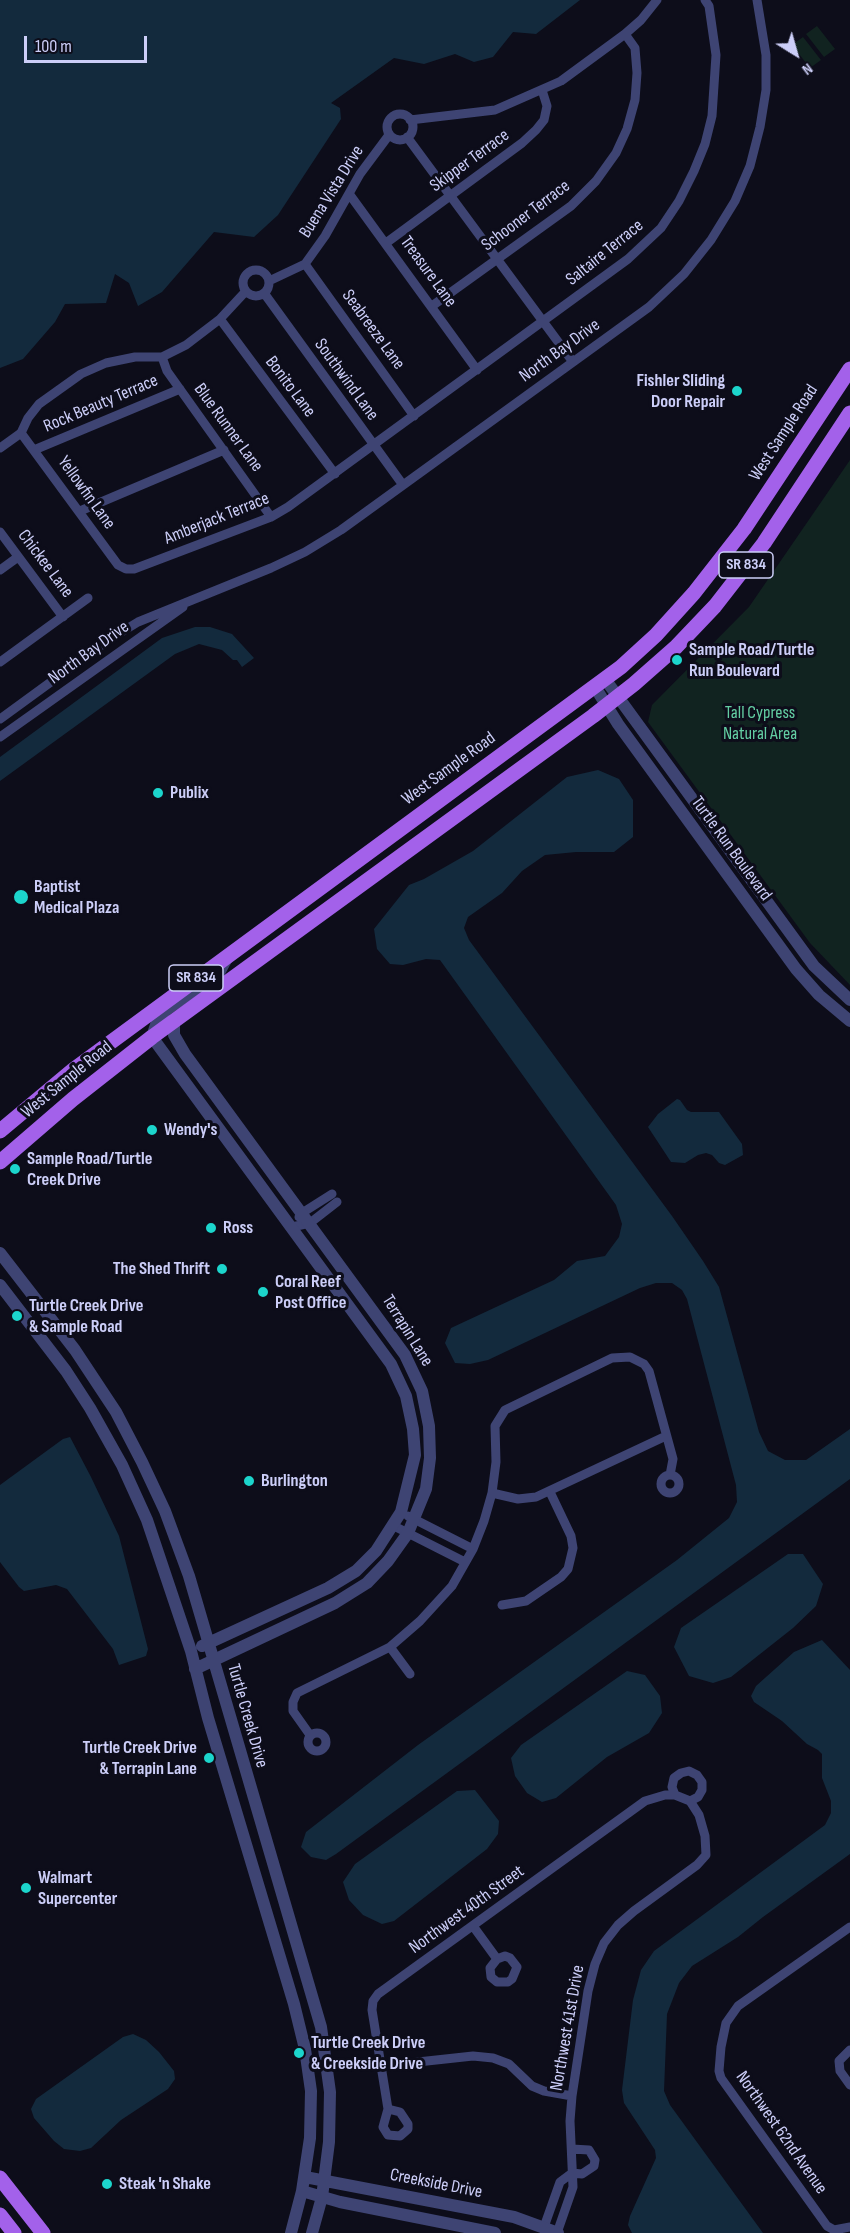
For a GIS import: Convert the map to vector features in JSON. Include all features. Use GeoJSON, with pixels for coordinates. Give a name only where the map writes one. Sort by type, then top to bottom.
{"type":"FeatureCollection","features":[{"type":"Feature","properties":{"kind":"main road","name":"West Sample Road"},"geometry":{"type":"LineString","coordinates":[[0,1131],[72,1070],[600,683],[656,635],[694,593],[744,528],[850,369]]}},
{"type":"Feature","properties":{"kind":"main road","name":"West Sample Road"},"geometry":{"type":"LineString","coordinates":[[0,1162],[65,1105],[174,1020],[612,701],[676,647],[714,606],[764,543],[850,413]]}},
{"type":"Feature","properties":{"kind":"main road"},"geometry":{"type":"LineString","coordinates":[[353,891],[363,857]]}},
{"type":"Feature","properties":{"kind":"main road"},"geometry":{"type":"LineString","coordinates":[[0,2178],[43,2233]]}},
{"type":"Feature","properties":{"kind":"main road"},"geometry":{"type":"LineString","coordinates":[[0,2215],[14,2233]]}},
{"type":"Feature","properties":{"kind":"street"},"geometry":{"type":"LineString","coordinates":[[410,120],[412,131],[407,137],[396,139],[390,135],[387,123],[392,117],[400,114],[410,120],[495,110],[561,81],[625,34],[641,20],[657,0]]}},
{"type":"Feature","properties":{"kind":"street","name":"Saltaire Terrace"},"geometry":{"type":"LineString","coordinates":[[374,446],[628,259],[661,228],[679,201],[694,171],[705,144],[712,116],[716,86],[716,55],[709,6],[705,0]]}},
{"type":"Feature","properties":{"kind":"street","name":"North Bay Drive"},"geometry":{"type":"LineString","coordinates":[[0,719],[107,641],[138,622],[306,552],[341,530],[649,307],[684,274],[711,240],[735,201],[755,147],[766,90],[766,55],[757,0]]}},
{"type":"Feature","properties":{"kind":"street","name":"Schooner Terrace"},"geometry":{"type":"LineString","coordinates":[[432,306],[570,206],[596,181],[616,153],[627,129],[635,100],[638,73],[635,48],[625,34]]}},
{"type":"Feature","properties":{"kind":"street","name":"Skipper Terrace"},"geometry":{"type":"LineString","coordinates":[[386,243],[522,143],[536,130],[544,120],[547,106],[542,90]]}},
{"type":"Feature","properties":{"kind":"street","name":"Buena Vista Drive"},"geometry":{"type":"LineString","coordinates":[[268,281],[305,264],[325,236],[360,174],[390,135]]}},
{"type":"Feature","properties":{"kind":"street"},"geometry":{"type":"LineString","coordinates":[[407,137],[573,362]]}},
{"type":"Feature","properties":{"kind":"street","name":"Treasure Lane"},"geometry":{"type":"LineString","coordinates":[[350,195],[477,370]]}},
{"type":"Feature","properties":{"kind":"street","name":"Seabreeze Lane"},"geometry":{"type":"LineString","coordinates":[[305,264],[414,416]]}},
{"type":"Feature","properties":{"kind":"street"},"geometry":{"type":"LineString","coordinates":[[253,271],[261,272],[268,281],[268,288],[264,293],[252,295],[246,291],[244,279],[253,271]]}},
{"type":"Feature","properties":{"kind":"street"},"geometry":{"type":"LineString","coordinates":[[0,448],[21,433],[28,418],[39,404],[81,374],[106,363],[135,357],[162,357],[186,345],[220,319],[246,291]]}},
{"type":"Feature","properties":{"kind":"street","name":"Southwind Lane"},"geometry":{"type":"LineString","coordinates":[[264,293],[403,485]]}},
{"type":"Feature","properties":{"kind":"street","name":"Bonito Lane"},"geometry":{"type":"LineString","coordinates":[[220,319],[334,474]]}},
{"type":"Feature","properties":{"kind":"street","name":"Blue Runner Lane"},"geometry":{"type":"LineString","coordinates":[[162,357],[167,371],[271,517]]}},
{"type":"Feature","properties":{"kind":"street","name":"Rock Beauty Terrace"},"geometry":{"type":"LineString","coordinates":[[34,450],[180,389]]}},
{"type":"Feature","properties":{"kind":"street","name":"Yellowfin Lane"},"geometry":{"type":"LineString","coordinates":[[21,433],[118,565],[126,569]]}},
{"type":"Feature","properties":{"kind":"street","name":"Amberjack Terrace"},"geometry":{"type":"LineString","coordinates":[[126,569],[134,569],[271,517],[374,446]]}},
{"type":"Feature","properties":{"kind":"street"},"geometry":{"type":"LineString","coordinates":[[80,511],[224,450]]}},
{"type":"Feature","properties":{"kind":"street","name":"Chickee Lane"},"geometry":{"type":"LineString","coordinates":[[0,532],[63,617]]}},
{"type":"Feature","properties":{"kind":"street"},"geometry":{"type":"LineString","coordinates":[[0,570],[18,557]]}},
{"type":"Feature","properties":{"kind":"street","name":"North Bay Drive"},"geometry":{"type":"LineString","coordinates":[[0,738],[155,625],[198,597]]}},
{"type":"Feature","properties":{"kind":"street"},"geometry":{"type":"LineString","coordinates":[[0,662],[88,598]]}},
{"type":"Feature","properties":{"kind":"street","name":"Turtle Run Boulevard"},"geometry":{"type":"LineString","coordinates":[[600,683],[796,969],[819,995],[850,1022]]}},
{"type":"Feature","properties":{"kind":"street","name":"Turtle Run Boulevard"},"geometry":{"type":"LineString","coordinates":[[612,701],[814,966],[850,1000]]}},
{"type":"Feature","properties":{"kind":"street"},"geometry":{"type":"LineString","coordinates":[[152,1037],[166,1010],[219,973],[229,954]]}},
{"type":"Feature","properties":{"kind":"street","name":"Terrapin Lane"},"geometry":{"type":"LineString","coordinates":[[174,1020],[174,1035],[177,1042],[405,1355],[422,1391],[429,1426],[430,1458],[426,1489],[408,1533],[388,1561],[366,1583],[335,1603],[195,1669]]}},
{"type":"Feature","properties":{"kind":"street","name":"Terrapin Lane"},"geometry":{"type":"LineString","coordinates":[[152,1037],[391,1364],[406,1396],[413,1429],[415,1455],[401,1512],[394,1526],[376,1551],[356,1571],[336,1584],[191,1651]]}},
{"type":"Feature","properties":{"kind":"street"},"geometry":{"type":"LineString","coordinates":[[334,1198],[310,1223],[291,1227],[302,1213],[334,1198]]}},
{"type":"Feature","properties":{"kind":"street","name":"Turtle Creek Drive"},"geometry":{"type":"LineString","coordinates":[[0,1252],[75,1350],[135,1446],[165,1511],[189,1576],[321,2027],[330,2092],[329,2142],[322,2197],[312,2233]]}},
{"type":"Feature","properties":{"kind":"street","name":"Turtle Creek Drive"},"geometry":{"type":"LineString","coordinates":[[0,1285],[82,1395],[122,1465],[141,1506],[191,1651],[294,2004],[305,2049],[311,2091],[310,2138],[303,2191],[291,2233]]}},
{"type":"Feature","properties":{"kind":"street"},"geometry":{"type":"LineString","coordinates":[[310,1735],[293,1711],[292,1702],[297,1693],[390,1647],[437,1605],[452,1586],[473,1549],[484,1521],[492,1492],[496,1462],[495,1426],[505,1410],[612,1358],[621,1356],[638,1361],[650,1371],[673,1459],[670,1475]]}},
{"type":"Feature","properties":{"kind":"street"},"geometry":{"type":"LineString","coordinates":[[82,1395],[97,1383]]}},
{"type":"Feature","properties":{"kind":"street"},"geometry":{"type":"LineString","coordinates":[[492,1492],[518,1499],[536,1497],[666,1436]]}},
{"type":"Feature","properties":{"kind":"street"},"geometry":{"type":"LineString","coordinates":[[502,1605],[526,1601],[561,1577],[568,1569],[573,1548],[571,1536],[550,1492]]}},
{"type":"Feature","properties":{"kind":"street"},"geometry":{"type":"LineString","coordinates":[[141,1506],[154,1513],[165,1511]]}},
{"type":"Feature","properties":{"kind":"street"},"geometry":{"type":"LineString","coordinates":[[401,1512],[473,1549]]}},
{"type":"Feature","properties":{"kind":"street"},"geometry":{"type":"LineString","coordinates":[[394,1526],[465,1562]]}},
{"type":"Feature","properties":{"kind":"street"},"geometry":{"type":"LineString","coordinates":[[301,1619],[331,1598],[336,1584]]}},
{"type":"Feature","properties":{"kind":"street"},"geometry":{"type":"LineString","coordinates":[[390,1647],[410,1674]]}},
{"type":"Feature","properties":{"kind":"street"},"geometry":{"type":"LineString","coordinates":[[689,1771],[697,1775],[702,1782],[702,1790],[698,1797],[690,1802],[675,1795],[672,1787],[674,1778],[681,1773],[689,1771]]}},
{"type":"Feature","properties":{"kind":"street","name":"Northwest 40th Street"},"geometry":{"type":"LineString","coordinates":[[388,2109],[372,2010],[373,2001],[378,1994],[645,1801],[665,1795],[675,1795]]}},
{"type":"Feature","properties":{"kind":"street","name":"Northwest 41st Drive"},"geometry":{"type":"LineString","coordinates":[[558,2233],[573,2187],[572,2096],[588,1991],[604,1943],[618,1925],[697,1865],[706,1855],[705,1836],[699,1815],[690,1802]]}},
{"type":"Feature","properties":{"kind":"street"},"geometry":{"type":"LineString","coordinates":[[263,1903],[283,1902]]}},
{"type":"Feature","properties":{"kind":"street"},"geometry":{"type":"LineString","coordinates":[[472,1926],[497,1959]]}},
{"type":"Feature","properties":{"kind":"street","name":"Northwest 62nd Avenue"},"geometry":{"type":"LineString","coordinates":[[850,1927],[738,2007],[726,2023],[719,2070],[721,2078],[827,2226],[834,2230],[850,2227]]}},
{"type":"Feature","properties":{"kind":"street"},"geometry":{"type":"LineString","coordinates":[[850,2050],[839,2061],[840,2071],[850,2085]]}},
{"type":"Feature","properties":{"kind":"street"},"geometry":{"type":"LineString","coordinates":[[381,2066],[474,2055],[493,2058],[509,2064],[532,2086],[544,2091],[572,2096]]}},
{"type":"Feature","properties":{"kind":"street"},"geometry":{"type":"LineString","coordinates":[[544,2230],[561,2182],[572,2173],[582,2174],[594,2166],[595,2160],[589,2150],[572,2149]]}},
{"type":"Feature","properties":{"kind":"street","name":"Creekside Drive"},"geometry":{"type":"LineString","coordinates":[[304,2177],[514,2217],[544,2230],[558,2233]]}},
{"type":"Feature","properties":{"kind":"street","name":"Creekside Drive"},"geometry":{"type":"LineString","coordinates":[[303,2191],[340,2202],[495,2233]]}},
{"type":"Feature","properties":{"kind":"street"},"geometry":{"type":"LineString","coordinates":[[555,2196],[568,2201]]}},
{"type":"Feature","properties":{"kind":"green space"},"geometry":{"type":"Polygon","coordinates":[[[817,26],[835,49],[824,57],[806,34],[817,26]]]}},
{"type":"Feature","properties":{"kind":"green space"},"geometry":{"type":"Polygon","coordinates":[[[803,37],[821,60],[810,68],[792,45],[803,37]]]}},
{"type":"Feature","properties":{"kind":"green space","name":"Tall Cypress Natural Area"},"geometry":{"type":"Polygon","coordinates":[[[850,460],[850,985],[810,943],[648,722],[652,705],[749,607],[850,460]]]}},
{"type":"Feature","properties":{"kind":"water"},"geometry":{"type":"Polygon","coordinates":[[[0,0],[580,0],[536,34],[513,32],[493,57],[474,62],[455,54],[424,64],[394,58],[331,103],[340,108],[341,119],[278,215],[254,237],[214,232],[162,292],[138,306],[129,283],[115,274],[106,303],[65,304],[55,322],[23,359],[0,368],[0,0]]]}},
{"type":"Feature","properties":{"kind":"water"},"geometry":{"type":"Polygon","coordinates":[[[195,627],[210,627],[232,634],[254,658],[242,667],[237,660],[233,660],[222,650],[199,644],[175,654],[0,781],[0,757],[162,638],[195,627]]]}},
{"type":"Feature","properties":{"kind":"water"},"geometry":{"type":"Polygon","coordinates":[[[598,770],[619,779],[633,800],[633,837],[614,852],[545,855],[522,871],[502,893],[468,917],[464,928],[469,940],[672,1216],[719,1287],[759,1432],[768,1451],[785,1460],[806,1460],[850,1429],[850,1479],[336,1854],[326,1860],[311,1857],[301,1847],[306,1832],[418,1745],[677,1560],[729,1518],[737,1502],[736,1485],[687,1299],[682,1290],[672,1283],[656,1283],[640,1288],[488,1360],[470,1364],[455,1363],[445,1343],[451,1328],[554,1280],[577,1261],[605,1256],[619,1237],[622,1224],[616,1205],[440,960],[426,959],[403,965],[390,964],[377,949],[374,929],[409,885],[473,851],[567,777],[598,770]]]}},
{"type":"Feature","properties":{"kind":"water"},"geometry":{"type":"Polygon","coordinates":[[[677,1099],[691,1112],[719,1112],[742,1144],[743,1155],[725,1165],[706,1153],[685,1163],[671,1162],[648,1127],[658,1114],[677,1099]]]}},
{"type":"Feature","properties":{"kind":"water"},"geometry":{"type":"Polygon","coordinates":[[[70,1437],[119,1536],[148,1649],[146,1656],[119,1665],[113,1649],[67,1589],[56,1585],[24,1591],[0,1562],[0,1485],[63,1439],[70,1437]]]}},
{"type":"Feature","properties":{"kind":"water"},"geometry":{"type":"Polygon","coordinates":[[[788,1554],[803,1554],[823,1584],[816,1606],[793,1628],[731,1677],[713,1683],[689,1676],[674,1647],[681,1628],[788,1554]]]}},
{"type":"Feature","properties":{"kind":"water"},"geometry":{"type":"Polygon","coordinates":[[[822,1640],[850,1670],[850,1854],[738,1937],[692,1966],[679,1983],[667,2014],[664,2091],[670,2105],[763,2233],[632,2233],[628,2225],[630,2216],[656,2158],[655,2150],[624,2103],[622,2090],[633,2000],[641,1970],[654,1951],[825,1825],[831,1813],[831,1801],[822,1778],[822,1754],[807,1744],[782,1721],[754,1702],[751,1696],[756,1686],[794,1652],[822,1640]]]}},
{"type":"Feature","properties":{"kind":"water"},"geometry":{"type":"Polygon","coordinates":[[[627,1671],[645,1675],[660,1696],[662,1713],[649,1733],[607,1757],[556,1798],[542,1802],[527,1793],[515,1776],[511,1758],[521,1745],[627,1671]]]}},
{"type":"Feature","properties":{"kind":"water"},"geometry":{"type":"Polygon","coordinates":[[[475,1790],[499,1821],[498,1834],[487,1849],[394,1921],[382,1924],[363,1915],[349,1900],[343,1882],[355,1864],[457,1791],[475,1790]]]}},
{"type":"Feature","properties":{"kind":"water"},"geometry":{"type":"Polygon","coordinates":[[[133,2034],[146,2040],[159,2052],[174,2071],[175,2079],[168,2089],[121,2120],[91,2148],[80,2151],[64,2149],[34,2118],[31,2109],[36,2099],[123,2037],[133,2034]]]}},
{"type":"Feature","properties":{"kind":"place","name":"Fishler Sliding Door Repair"},"geometry":{"type":"Point","coordinates":[737,391]}},
{"type":"Feature","properties":{"kind":"place","name":"Sample Road/Turtle Run Boulevard"},"geometry":{"type":"Point","coordinates":[677,660]}},
{"type":"Feature","properties":{"kind":"place","name":"Publix"},"geometry":{"type":"Point","coordinates":[158,793]}},
{"type":"Feature","properties":{"kind":"place","name":"Baptist Medical Plaza"},"geometry":{"type":"Point","coordinates":[21,897]}},
{"type":"Feature","properties":{"kind":"place","name":"Wendy's"},"geometry":{"type":"Point","coordinates":[152,1130]}},
{"type":"Feature","properties":{"kind":"place","name":"Sample Road/Turtle Creek Drive"},"geometry":{"type":"Point","coordinates":[15,1169]}},
{"type":"Feature","properties":{"kind":"place","name":"Ross"},"geometry":{"type":"Point","coordinates":[211,1228]}},
{"type":"Feature","properties":{"kind":"place","name":"The Shed Thrift"},"geometry":{"type":"Point","coordinates":[222,1269]}},
{"type":"Feature","properties":{"kind":"place","name":"Coral Reef Post Office"},"geometry":{"type":"Point","coordinates":[263,1292]}},
{"type":"Feature","properties":{"kind":"place","name":"Turtle Creek Drive & Sample Road"},"geometry":{"type":"Point","coordinates":[17,1316]}},
{"type":"Feature","properties":{"kind":"place","name":"Burlington"},"geometry":{"type":"Point","coordinates":[249,1481]}},
{"type":"Feature","properties":{"kind":"place","name":"Turtle Creek Drive & Terrapin Lane"},"geometry":{"type":"Point","coordinates":[209,1758]}},
{"type":"Feature","properties":{"kind":"place","name":"Walmart Supercenter"},"geometry":{"type":"Point","coordinates":[26,1888]}},
{"type":"Feature","properties":{"kind":"place","name":"Turtle Creek Drive & Creekside Drive"},"geometry":{"type":"Point","coordinates":[299,2053]}},
{"type":"Feature","properties":{"kind":"place","name":"Steak 'n Shake"},"geometry":{"type":"Point","coordinates":[107,2184]}}]}
